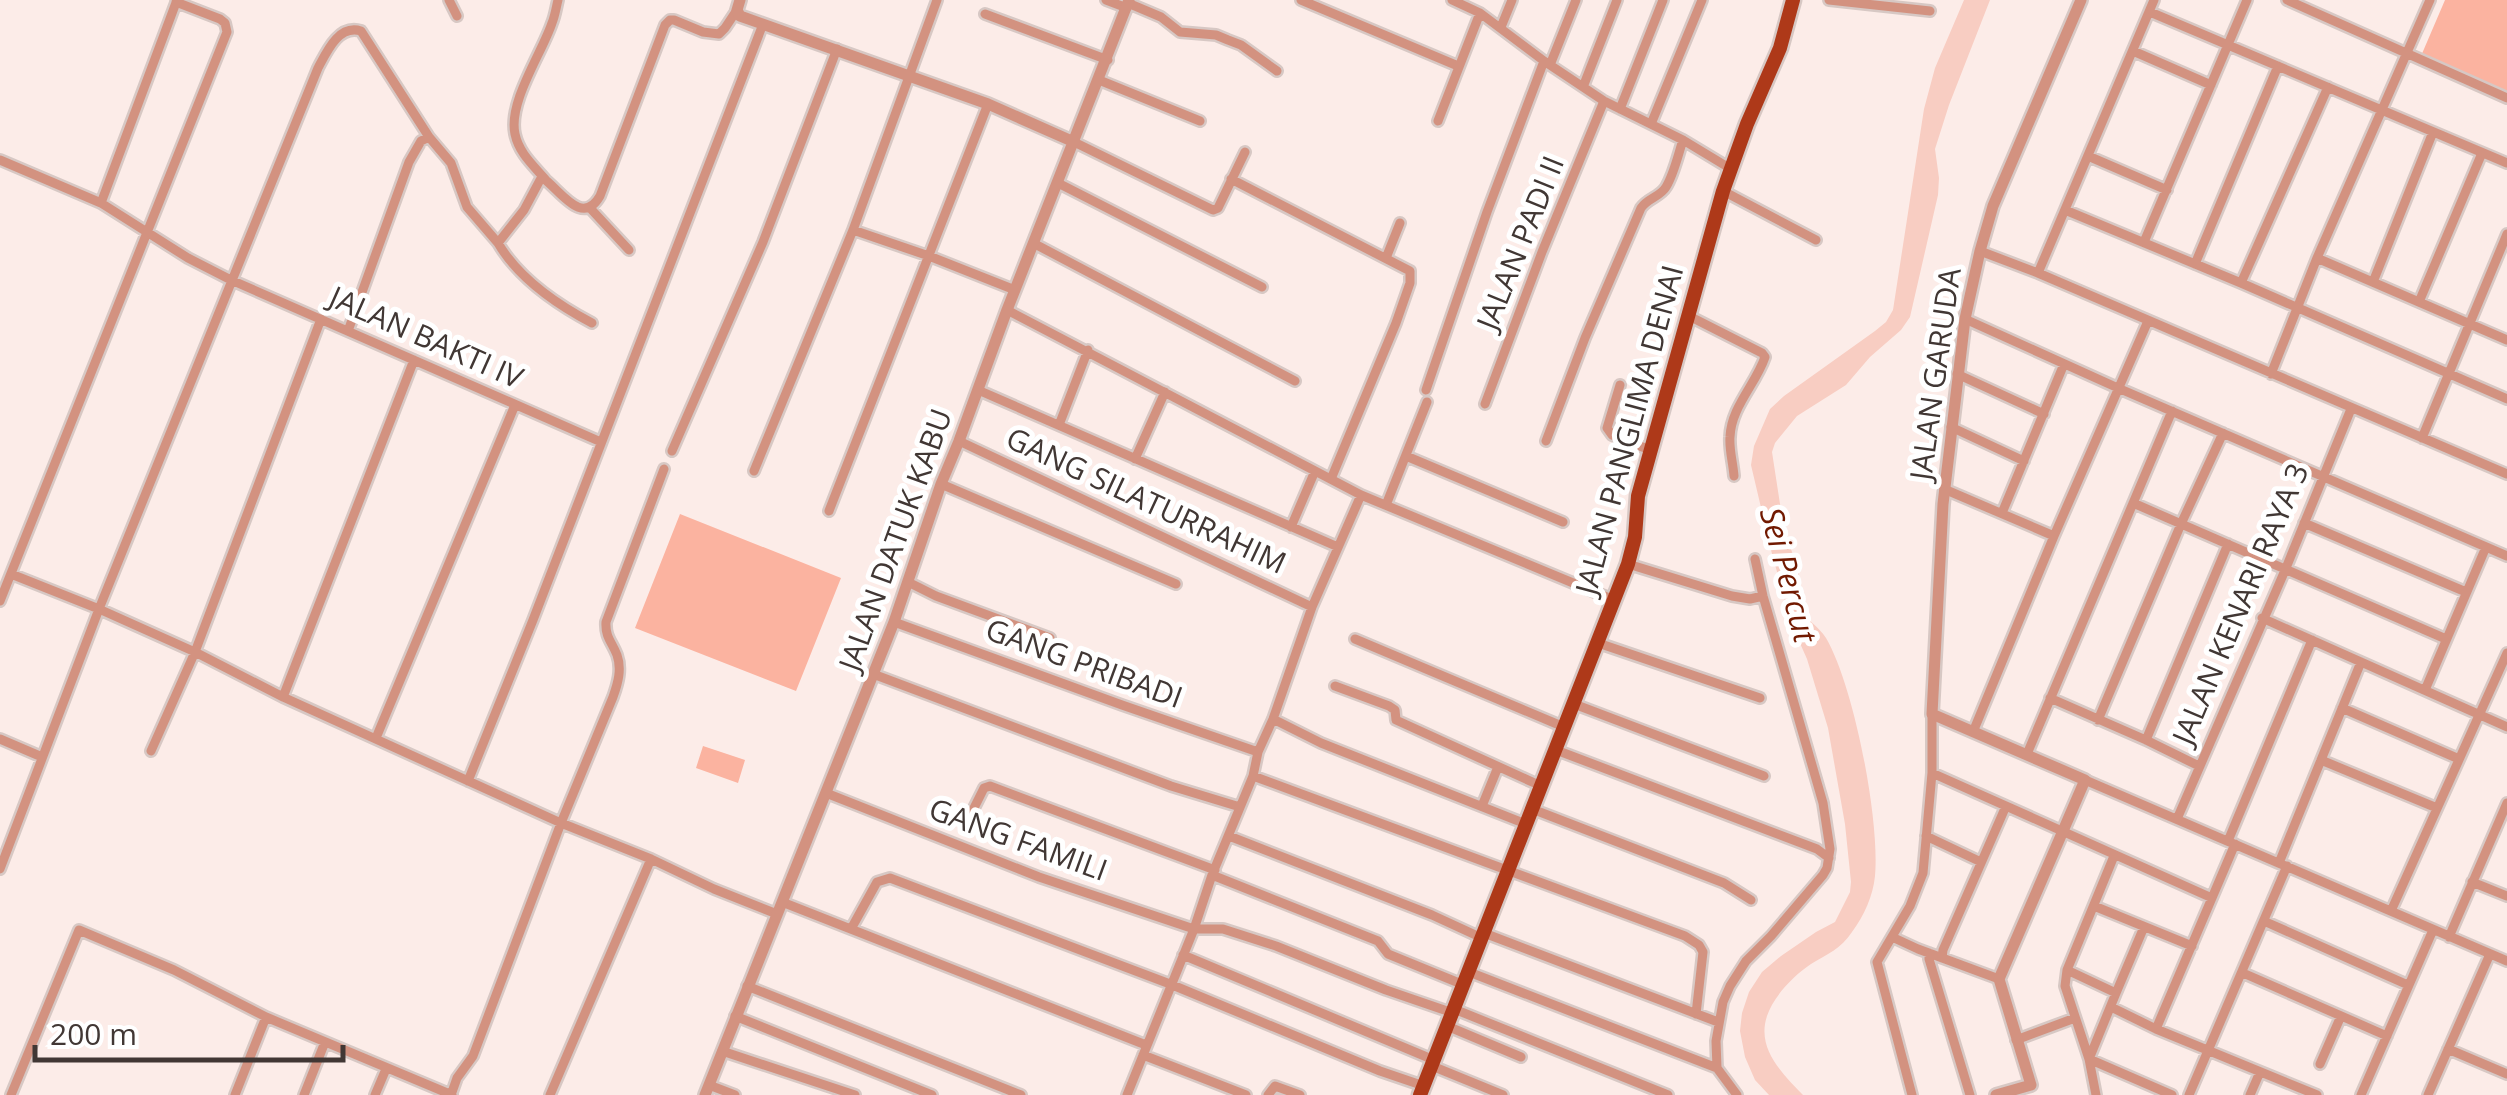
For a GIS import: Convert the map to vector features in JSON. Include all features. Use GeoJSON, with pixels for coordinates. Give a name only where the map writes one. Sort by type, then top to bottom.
{"type":"FeatureCollection","features":[{"type":"Feature","properties":{"kind":"main road","name":"JALAN PANGLIMA DENAI"},"geometry":{"type":"LineString","coordinates":[[1422,1090],[1628,564],[1635,537],[1637,499],[1723,191],[1780,48],[1794,0]]}},
{"type":"Feature","properties":{"kind":"street"},"geometry":{"type":"LineString","coordinates":[[450,0],[456,16]]}},
{"type":"Feature","properties":{"kind":"street"},"geometry":{"type":"LineString","coordinates":[[558,0],[554,19],[520,99],[514,131],[521,152],[581,209],[590,208],[600,196],[665,26],[674,20],[718,34],[726,28],[738,5]]}},
{"type":"Feature","properties":{"kind":"street"},"geometry":{"type":"LineString","coordinates":[[754,471],[853,230],[937,0]]}},
{"type":"Feature","properties":{"kind":"street"},"geometry":{"type":"LineString","coordinates":[[1106,0],[1160,17],[1180,32],[1216,35],[1241,46],[1277,71]]}},
{"type":"Feature","properties":{"kind":"street"},"geometry":{"type":"LineString","coordinates":[[1301,0],[1458,66]]}},
{"type":"Feature","properties":{"kind":"street"},"geometry":{"type":"LineString","coordinates":[[1452,0],[1480,12],[1604,101],[1730,168]]}},
{"type":"Feature","properties":{"kind":"street"},"geometry":{"type":"LineString","coordinates":[[1501,27],[1512,0]]}},
{"type":"Feature","properties":{"kind":"street"},"geometry":{"type":"LineString","coordinates":[[1426,390],[1487,212],[1576,0]]}},
{"type":"Feature","properties":{"kind":"street"},"geometry":{"type":"LineString","coordinates":[[1583,87],[1617,0]]}},
{"type":"Feature","properties":{"kind":"street"},"geometry":{"type":"LineString","coordinates":[[1620,109],[1662,0]]}},
{"type":"Feature","properties":{"kind":"street"},"geometry":{"type":"LineString","coordinates":[[1651,124],[1702,0]]}},
{"type":"Feature","properties":{"kind":"street"},"geometry":{"type":"LineString","coordinates":[[1829,0],[1930,11]]}},
{"type":"Feature","properties":{"kind":"street","name":"JALAN GARUDA"},"geometry":{"type":"LineString","coordinates":[[1932,714],[1944,489],[1965,319],[1993,206],[2081,0]]}},
{"type":"Feature","properties":{"kind":"street"},"geometry":{"type":"LineString","coordinates":[[2038,273],[2154,0]]}},
{"type":"Feature","properties":{"kind":"street"},"geometry":{"type":"LineString","coordinates":[[2144,242],[2247,0]]}},
{"type":"Feature","properties":{"kind":"street"},"geometry":{"type":"LineString","coordinates":[[2287,0],[2507,98]]}},
{"type":"Feature","properties":{"kind":"street"},"geometry":{"type":"LineString","coordinates":[[2271,374],[2296,307],[2430,0]]}},
{"type":"Feature","properties":{"kind":"street"},"geometry":{"type":"LineString","coordinates":[[0,601],[227,28],[220,19],[177,1],[100,203]]}},
{"type":"Feature","properties":{"kind":"street","name":"JALAN DATUK KABU"},"geometry":{"type":"LineString","coordinates":[[707,1090],[894,622],[941,484],[1128,4]]}},
{"type":"Feature","properties":{"kind":"street"},"geometry":{"type":"LineString","coordinates":[[738,5],[740,16],[988,104],[1210,209],[1218,208],[1245,152]]}},
{"type":"Feature","properties":{"kind":"street"},"geometry":{"type":"LineString","coordinates":[[1438,121],[1480,12]]}},
{"type":"Feature","properties":{"kind":"street"},"geometry":{"type":"LineString","coordinates":[[2150,12],[2507,163]]}},
{"type":"Feature","properties":{"kind":"street"},"geometry":{"type":"LineString","coordinates":[[985,14],[1108,60]]}},
{"type":"Feature","properties":{"kind":"street"},"geometry":{"type":"LineString","coordinates":[[468,781],[762,24]]}},
{"type":"Feature","properties":{"kind":"street"},"geometry":{"type":"LineString","coordinates":[[0,869],[99,608],[318,68],[333,43],[348,29],[362,31],[369,40],[429,137],[451,163],[467,207],[506,257],[533,284],[592,323]]}},
{"type":"Feature","properties":{"kind":"street"},"geometry":{"type":"LineString","coordinates":[[672,450],[763,242],[837,49]]}},
{"type":"Feature","properties":{"kind":"street"},"geometry":{"type":"LineString","coordinates":[[2133,51],[2211,85]]}},
{"type":"Feature","properties":{"kind":"street"},"geometry":{"type":"LineString","coordinates":[[2195,264],[2278,66]]}},
{"type":"Feature","properties":{"kind":"street"},"geometry":{"type":"LineString","coordinates":[[1099,80],[1200,121]]}},
{"type":"Feature","properties":{"kind":"street"},"geometry":{"type":"LineString","coordinates":[[2241,284],[2328,88]]}},
{"type":"Feature","properties":{"kind":"street","name":"JALAN PADI II"},"geometry":{"type":"LineString","coordinates":[[1485,404],[1604,101]]}},
{"type":"Feature","properties":{"kind":"street"},"geometry":{"type":"LineString","coordinates":[[829,510],[988,104]]}},
{"type":"Feature","properties":{"kind":"street"},"geometry":{"type":"LineString","coordinates":[[2373,282],[2433,132]]}},
{"type":"Feature","properties":{"kind":"street"},"geometry":{"type":"LineString","coordinates":[[348,331],[408,162],[421,141],[429,137]]}},
{"type":"Feature","properties":{"kind":"street"},"geometry":{"type":"LineString","coordinates":[[1546,440],[1642,208],[1667,186],[1683,140]]}},
{"type":"Feature","properties":{"kind":"street"},"geometry":{"type":"LineString","coordinates":[[2419,302],[2482,153]]}},
{"type":"Feature","properties":{"kind":"street"},"geometry":{"type":"LineString","coordinates":[[2088,156],[2166,190]]}},
{"type":"Feature","properties":{"kind":"street","name":"JALAN BAKTI IV"},"geometry":{"type":"LineString","coordinates":[[0,160],[100,203],[231,280],[602,442]]}},
{"type":"Feature","properties":{"kind":"street"},"geometry":{"type":"LineString","coordinates":[[498,243],[524,210],[540,180],[546,179]]}},
{"type":"Feature","properties":{"kind":"street"},"geometry":{"type":"LineString","coordinates":[[1232,179],[1408,268],[1411,276],[1331,479]]}},
{"type":"Feature","properties":{"kind":"street"},"geometry":{"type":"LineString","coordinates":[[1058,183],[1262,287]]}},
{"type":"Feature","properties":{"kind":"street"},"geometry":{"type":"LineString","coordinates":[[1723,191],[1816,240]]}},
{"type":"Feature","properties":{"kind":"street"},"geometry":{"type":"LineString","coordinates":[[590,208],[629,250]]}},
{"type":"Feature","properties":{"kind":"street"},"geometry":{"type":"LineString","coordinates":[[2064,210],[2507,399]]}},
{"type":"Feature","properties":{"kind":"street"},"geometry":{"type":"LineString","coordinates":[[1386,258],[1400,224]]}},
{"type":"Feature","properties":{"kind":"street"},"geometry":{"type":"LineString","coordinates":[[853,230],[1015,290]]}},
{"type":"Feature","properties":{"kind":"street"},"geometry":{"type":"LineString","coordinates":[[2422,438],[2507,234]]}},
{"type":"Feature","properties":{"kind":"street"},"geometry":{"type":"LineString","coordinates":[[1033,242],[1294,382]]}},
{"type":"Feature","properties":{"kind":"street"},"geometry":{"type":"LineString","coordinates":[[1980,252],[2038,273],[2507,474]]}},
{"type":"Feature","properties":{"kind":"street"},"geometry":{"type":"LineString","coordinates":[[2317,258],[2507,340]]}},
{"type":"Feature","properties":{"kind":"street"},"geometry":{"type":"LineString","coordinates":[[1007,310],[1361,494],[1614,600]]}},
{"type":"Feature","properties":{"kind":"street"},"geometry":{"type":"LineString","coordinates":[[1690,316],[1766,357],[1733,420],[1730,440],[1734,476]]}},
{"type":"Feature","properties":{"kind":"street"},"geometry":{"type":"LineString","coordinates":[[151,750],[196,652],[321,319]]}},
{"type":"Feature","properties":{"kind":"street"},"geometry":{"type":"LineString","coordinates":[[1965,319],[2507,556]]}},
{"type":"Feature","properties":{"kind":"street"},"geometry":{"type":"LineString","coordinates":[[1973,732],[2148,321]]}},
{"type":"Feature","properties":{"kind":"street"},"geometry":{"type":"LineString","coordinates":[[1059,424],[1088,350]]}},
{"type":"Feature","properties":{"kind":"street"},"geometry":{"type":"LineString","coordinates":[[283,697],[414,360]]}},
{"type":"Feature","properties":{"kind":"street"},"geometry":{"type":"LineString","coordinates":[[2002,514],[2064,364]]}},
{"type":"Feature","properties":{"kind":"street"},"geometry":{"type":"LineString","coordinates":[[1957,374],[2044,414]]}},
{"type":"Feature","properties":{"kind":"street"},"geometry":{"type":"LineString","coordinates":[[1620,385],[1606,428],[1612,435],[1650,450]]}},
{"type":"Feature","properties":{"kind":"street"},"geometry":{"type":"LineString","coordinates":[[978,390],[1338,547]]}},
{"type":"Feature","properties":{"kind":"street"},"geometry":{"type":"LineString","coordinates":[[1135,459],[1165,392]]}},
{"type":"Feature","properties":{"kind":"street"},"geometry":{"type":"LineString","coordinates":[[1386,504],[1427,402]]}},
{"type":"Feature","properties":{"kind":"street"},"geometry":{"type":"LineString","coordinates":[[376,738],[515,405]]}},
{"type":"Feature","properties":{"kind":"street","name":"JALAN KENARI RAYA 3"},"geometry":{"type":"LineString","coordinates":[[2177,819],[2286,568],[2350,408]]}},
{"type":"Feature","properties":{"kind":"street"},"geometry":{"type":"LineString","coordinates":[[2026,754],[2172,411]]}},
{"type":"Feature","properties":{"kind":"street"},"geometry":{"type":"LineString","coordinates":[[1952,427],[2024,461]]}},
{"type":"Feature","properties":{"kind":"street"},"geometry":{"type":"LineString","coordinates":[[2098,720],[2223,434]]}},
{"type":"Feature","properties":{"kind":"street","name":"GANG SILATURRAHIM"},"geometry":{"type":"LineString","coordinates":[[959,441],[1312,607]]}},
{"type":"Feature","properties":{"kind":"street"},"geometry":{"type":"LineString","coordinates":[[1406,456],[1564,522]]}},
{"type":"Feature","properties":{"kind":"street"},"geometry":{"type":"LineString","coordinates":[[11,1095],[79,930],[174,970],[266,1017],[452,1095],[457,1078],[474,1056],[618,682],[619,661],[607,638],[606,622],[664,468]]}},
{"type":"Feature","properties":{"kind":"street"},"geometry":{"type":"LineString","coordinates":[[1291,526],[1315,471]]}},
{"type":"Feature","properties":{"kind":"street"},"geometry":{"type":"LineString","coordinates":[[941,484],[1176,584]]}},
{"type":"Feature","properties":{"kind":"street"},"geometry":{"type":"LineString","coordinates":[[1944,489],[2054,536]]}},
{"type":"Feature","properties":{"kind":"street"},"geometry":{"type":"LineString","coordinates":[[1127,1095],[1194,929],[1312,607],[1361,494]]}},
{"type":"Feature","properties":{"kind":"street"},"geometry":{"type":"LineString","coordinates":[[2133,504],[2446,640]]}},
{"type":"Feature","properties":{"kind":"street"},"geometry":{"type":"LineString","coordinates":[[2304,524],[2466,592]]}},
{"type":"Feature","properties":{"kind":"street"},"geometry":{"type":"LineString","coordinates":[[2146,740],[2228,544]]}},
{"type":"Feature","properties":{"kind":"street"},"geometry":{"type":"LineString","coordinates":[[2425,690],[2486,547]]}},
{"type":"Feature","properties":{"kind":"street"},"geometry":{"type":"LineString","coordinates":[[1717,1068],[1718,1022],[1736,975],[1823,875],[1829,858],[1823,804],[1755,559]]}},
{"type":"Feature","properties":{"kind":"street"},"geometry":{"type":"LineString","coordinates":[[1628,564],[1732,596],[1763,596]]}},
{"type":"Feature","properties":{"kind":"street"},"geometry":{"type":"LineString","coordinates":[[11,574],[99,608],[283,697],[714,890],[852,929],[1246,1095]]}},
{"type":"Feature","properties":{"kind":"street"},"geometry":{"type":"LineString","coordinates":[[908,582],[1050,638]]}},
{"type":"Feature","properties":{"kind":"street"},"geometry":{"type":"LineString","coordinates":[[2262,618],[2507,727]]}},
{"type":"Feature","properties":{"kind":"street","name":"GANG PRIBADI"},"geometry":{"type":"LineString","coordinates":[[894,622],[1258,752]]}},
{"type":"Feature","properties":{"kind":"street"},"geometry":{"type":"LineString","coordinates":[[1355,639],[1564,727]]}},
{"type":"Feature","properties":{"kind":"street"},"geometry":{"type":"LineString","coordinates":[[2156,1029],[2212,898],[2312,640]]}},
{"type":"Feature","properties":{"kind":"street"},"geometry":{"type":"LineString","coordinates":[[1598,643],[1760,698]]}},
{"type":"Feature","properties":{"kind":"street"},"geometry":{"type":"LineString","coordinates":[[2391,911],[2507,653]]}},
{"type":"Feature","properties":{"kind":"street"},"geometry":{"type":"LineString","coordinates":[[2190,1095],[2266,922],[2321,760],[2361,662]]}},
{"type":"Feature","properties":{"kind":"street"},"geometry":{"type":"LineString","coordinates":[[873,674],[1170,786],[1240,807]]}},
{"type":"Feature","properties":{"kind":"street"},"geometry":{"type":"LineString","coordinates":[[1336,686],[1389,706],[1396,720],[1541,786]]}},
{"type":"Feature","properties":{"kind":"street"},"geometry":{"type":"LineString","coordinates":[[2050,698],[2199,766]]}},
{"type":"Feature","properties":{"kind":"street"},"geometry":{"type":"LineString","coordinates":[[1574,704],[1764,776]]}},
{"type":"Feature","properties":{"kind":"street"},"geometry":{"type":"LineString","coordinates":[[2342,708],[2459,759]]}},
{"type":"Feature","properties":{"kind":"street"},"geometry":{"type":"LineString","coordinates":[[1912,1095],[1877,966],[1920,884],[1932,773],[1932,714],[2507,961]]}},
{"type":"Feature","properties":{"kind":"street"},"geometry":{"type":"LineString","coordinates":[[1273,719],[1321,743],[1482,806],[1529,816],[1724,883],[1751,900]]}},
{"type":"Feature","properties":{"kind":"street"},"geometry":{"type":"LineString","coordinates":[[0,739],[42,757]]}},
{"type":"Feature","properties":{"kind":"street"},"geometry":{"type":"LineString","coordinates":[[1556,750],[1817,850],[1829,858]]}},
{"type":"Feature","properties":{"kind":"street"},"geometry":{"type":"LineString","coordinates":[[2321,760],[2436,808]]}},
{"type":"Feature","properties":{"kind":"street"},"geometry":{"type":"LineString","coordinates":[[1482,806],[1498,767]]}},
{"type":"Feature","properties":{"kind":"street"},"geometry":{"type":"LineString","coordinates":[[1932,773],[2212,898]]}},
{"type":"Feature","properties":{"kind":"street"},"geometry":{"type":"LineString","coordinates":[[1252,776],[1686,936],[1704,952],[1696,1014]]}},
{"type":"Feature","properties":{"kind":"street"},"geometry":{"type":"LineString","coordinates":[[1996,1095],[2033,1090],[1999,980],[2085,780]]}},
{"type":"Feature","properties":{"kind":"street"},"geometry":{"type":"LineString","coordinates":[[973,810],[984,788],[990,786],[1378,941],[1388,954],[1467,978],[1717,1068],[1736,1095]]}},
{"type":"Feature","properties":{"kind":"street","name":"GANG FAMILI"},"geometry":{"type":"LineString","coordinates":[[826,793],[1039,877],[1194,929],[1224,930],[1276,946],[1452,1016]]}},
{"type":"Feature","properties":{"kind":"street"},"geometry":{"type":"LineString","coordinates":[[2449,937],[2507,803]]}},
{"type":"Feature","properties":{"kind":"street"},"geometry":{"type":"LineString","coordinates":[[1942,958],[2006,806]]}},
{"type":"Feature","properties":{"kind":"street"},"geometry":{"type":"LineString","coordinates":[[1229,836],[1718,1022]]}},
{"type":"Feature","properties":{"kind":"street"},"geometry":{"type":"LineString","coordinates":[[1926,836],[1981,862]]}},
{"type":"Feature","properties":{"kind":"street"},"geometry":{"type":"LineString","coordinates":[[2096,1095],[2089,1059],[2065,986],[2067,970],[2114,856]]}},
{"type":"Feature","properties":{"kind":"street"},"geometry":{"type":"LineString","coordinates":[[550,1095],[652,859]]}},
{"type":"Feature","properties":{"kind":"street"},"geometry":{"type":"LineString","coordinates":[[852,929],[876,882],[890,878],[1170,984],[1422,1090]]}},
{"type":"Feature","properties":{"kind":"street"},"geometry":{"type":"LineString","coordinates":[[2472,882],[2507,896]]}},
{"type":"Feature","properties":{"kind":"street"},"geometry":{"type":"LineString","coordinates":[[2094,906],[2192,946]]}},
{"type":"Feature","properties":{"kind":"street"},"geometry":{"type":"LineString","coordinates":[[2266,922],[2408,985]]}},
{"type":"Feature","properties":{"kind":"street"},"geometry":{"type":"LineString","coordinates":[[2089,1059],[2144,927]]}},
{"type":"Feature","properties":{"kind":"street"},"geometry":{"type":"LineString","coordinates":[[2362,1095],[2433,930]]}},
{"type":"Feature","properties":{"kind":"street"},"geometry":{"type":"LineString","coordinates":[[1892,937],[1999,980]]}},
{"type":"Feature","properties":{"kind":"street"},"geometry":{"type":"LineString","coordinates":[[1929,953],[1970,1095]]}},
{"type":"Feature","properties":{"kind":"street"},"geometry":{"type":"LineString","coordinates":[[2428,1095],[2490,954]]}},
{"type":"Feature","properties":{"kind":"street"},"geometry":{"type":"LineString","coordinates":[[1183,955],[1504,1095]]}},
{"type":"Feature","properties":{"kind":"street"},"geometry":{"type":"LineString","coordinates":[[2067,970],[2116,992]]}},
{"type":"Feature","properties":{"kind":"street"},"geometry":{"type":"LineString","coordinates":[[2243,973],[2387,1036]]}},
{"type":"Feature","properties":{"kind":"street"},"geometry":{"type":"LineString","coordinates":[[747,986],[1021,1095]]}},
{"type":"Feature","properties":{"kind":"street"},"geometry":{"type":"LineString","coordinates":[[2111,1007],[2317,1095]]}},
{"type":"Feature","properties":{"kind":"street"},"geometry":{"type":"LineString","coordinates":[[736,1016],[932,1095]]}},
{"type":"Feature","properties":{"kind":"street"},"geometry":{"type":"LineString","coordinates":[[1452,1016],[1522,1057]]}},
{"type":"Feature","properties":{"kind":"street"},"geometry":{"type":"LineString","coordinates":[[1452,1016],[1668,1095]]}},
{"type":"Feature","properties":{"kind":"street"},"geometry":{"type":"LineString","coordinates":[[2320,1064],[2341,1016]]}},
{"type":"Feature","properties":{"kind":"street"},"geometry":{"type":"LineString","coordinates":[[234,1095],[266,1017]]}},
{"type":"Feature","properties":{"kind":"street"},"geometry":{"type":"LineString","coordinates":[[2016,1040],[2075,1018]]}},
{"type":"Feature","properties":{"kind":"street"},"geometry":{"type":"LineString","coordinates":[[304,1095],[325,1042]]}},
{"type":"Feature","properties":{"kind":"street"},"geometry":{"type":"LineString","coordinates":[[2448,1049],[2505,1073],[2507,1061]]}},
{"type":"Feature","properties":{"kind":"street"},"geometry":{"type":"LineString","coordinates":[[722,1051],[855,1095]]}},
{"type":"Feature","properties":{"kind":"street"},"geometry":{"type":"LineString","coordinates":[[2089,1059],[2172,1095]]}},
{"type":"Feature","properties":{"kind":"street"},"geometry":{"type":"LineString","coordinates":[[376,1095],[386,1069]]}},
{"type":"Feature","properties":{"kind":"street"},"geometry":{"type":"LineString","coordinates":[[2250,1095],[2260,1072]]}},
{"type":"Feature","properties":{"kind":"street"},"geometry":{"type":"LineString","coordinates":[[1268,1095],[1277,1086],[1300,1095]]}},
{"type":"Feature","properties":{"kind":"street"},"geometry":{"type":"LineString","coordinates":[[707,1090],[735,1095]]}},
{"type":"Feature","properties":{"kind":"shaded area"},"geometry":{"type":"Polygon","coordinates":[[[2445,0],[2507,0],[2507,93],[2421,56],[2445,0]]]}},
{"type":"Feature","properties":{"kind":"shaded area"},"geometry":{"type":"Polygon","coordinates":[[[680,514],[841,578],[796,691],[635,628],[680,514]]]}},
{"type":"Feature","properties":{"kind":"shaded area"},"geometry":{"type":"Polygon","coordinates":[[[703,746],[745,760],[738,783],[696,768],[703,746]]]}},
{"type":"Feature","properties":{"kind":"water","name":"Sei Percut"},"geometry":{"type":"Polygon","coordinates":[[[1964,0],[1990,0],[1935,149],[1938,195],[1910,317],[1846,385],[1797,416],[1772,452],[1780,504],[1799,573],[1799,611],[1826,638],[1855,720],[1869,789],[1875,876],[1867,906],[1848,938],[1791,980],[1770,1009],[1765,1028],[1768,1050],[1803,1095],[1769,1095],[1755,1080],[1745,1057],[1740,1031],[1749,992],[1762,972],[1781,956],[1835,922],[1851,882],[1828,728],[1807,659],[1791,623],[1771,550],[1751,465],[1754,446],[1770,409],[1875,331],[1893,310],[1924,109],[1935,68],[1964,0]]]}}]}
